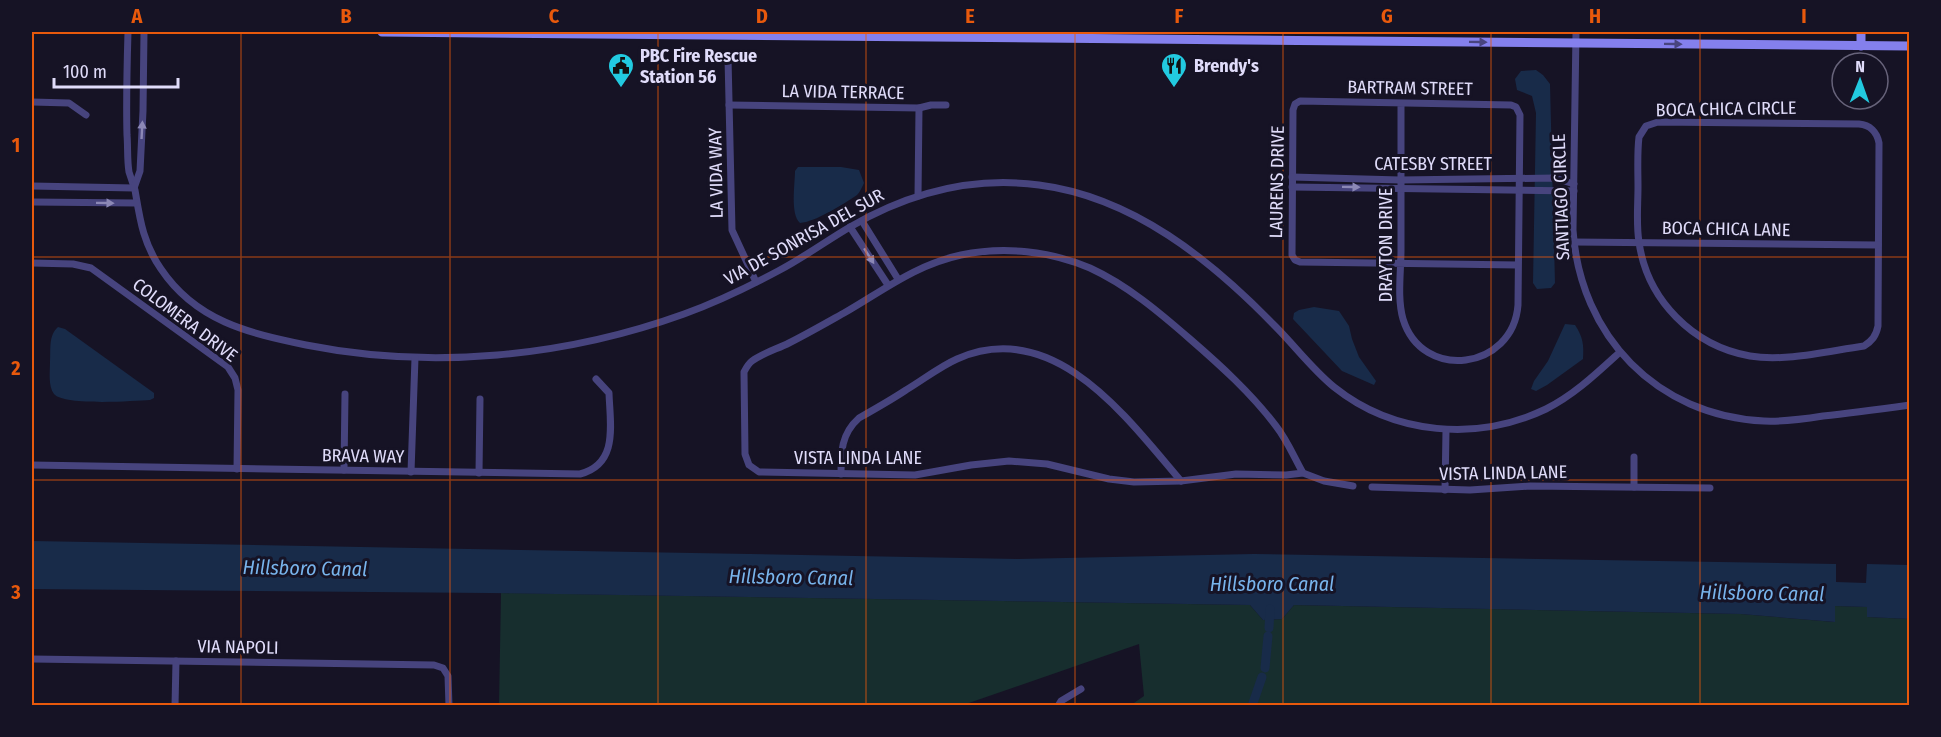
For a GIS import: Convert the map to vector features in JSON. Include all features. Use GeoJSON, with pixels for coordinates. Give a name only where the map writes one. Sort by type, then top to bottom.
{"type":"FeatureCollection","features":[{"type":"Feature","properties":{"kind":"main road"},"geometry":{"type":"LineString","coordinates":[[382,32],[1168,35],[1575,43],[1910,46]]}},
{"type":"Feature","properties":{"kind":"main road"},"geometry":{"type":"LineString","coordinates":[[1862,32],[1862,46]]}},
{"type":"Feature","properties":{"kind":"street","name":"VIA DE SONRISA DEL SUR"},"geometry":{"type":"LineString","coordinates":[[128,32],[126,112],[129,171],[143,234],[160,268],[186,298],[212,317],[242,330],[276,339],[341,350],[415,358],[497,355],[541,350],[608,337],[684,314],[724,298],[786,267],[850,227],[896,204],[954,187],[1019,183],[1082,193],[1120,207],[1161,230],[1217,273],[1268,319],[1317,372],[1352,400],[1391,419],[1412,425],[1446,430],[1471,429],[1492,427],[1528,417],[1548,408],[1569,394],[1620,352]]}},
{"type":"Feature","properties":{"kind":"street","name":"VIA DE SONRISA DEL SUR"},"geometry":{"type":"LineString","coordinates":[[134,188],[140,171],[144,32]]}},
{"type":"Feature","properties":{"kind":"street","name":"SANTIAGO CIRCLE"},"geometry":{"type":"LineString","coordinates":[[1574,32],[1574,242],[1579,271],[1591,306],[1620,352],[1645,377],[1676,397],[1702,410],[1745,420],[1789,421],[1910,405]]}},
{"type":"Feature","properties":{"kind":"street","name":"LA VIDA WAY"},"geometry":{"type":"LineString","coordinates":[[728,58],[732,230],[756,282]]}},
{"type":"Feature","properties":{"kind":"street","name":"BARTRAM STREET"},"geometry":{"type":"LineString","coordinates":[[1295,104],[1300,101],[1511,105],[1516,107],[1520,115]]}},
{"type":"Feature","properties":{"kind":"street"},"geometry":{"type":"LineString","coordinates":[[32,102],[69,103],[86,115]]}},
{"type":"Feature","properties":{"kind":"street","name":"DRAYTON DRIVE"},"geometry":{"type":"LineString","coordinates":[[1401,103],[1401,304],[1403,318],[1416,343],[1426,352],[1439,358],[1459,361],[1486,355],[1500,345],[1509,336],[1518,312],[1520,115]]}},
{"type":"Feature","properties":{"kind":"street","name":"LAURENS DRIVE"},"geometry":{"type":"LineString","coordinates":[[1295,104],[1292,177],[1292,255],[1295,260],[1300,262],[1401,263]]}},
{"type":"Feature","properties":{"kind":"street","name":"LA VIDA TERRACE"},"geometry":{"type":"LineString","coordinates":[[729,105],[920,108],[946,105]]}},
{"type":"Feature","properties":{"kind":"street","name":"LA VIDA TERRACE"},"geometry":{"type":"LineString","coordinates":[[918,196],[920,108]]}},
{"type":"Feature","properties":{"kind":"street","name":"BOCA CHICA CIRCLE"},"geometry":{"type":"LineString","coordinates":[[1658,122],[1864,124],[1875,131],[1879,143],[1878,245],[1878,326],[1870,343],[1864,346],[1769,357],[1742,354],[1716,346],[1690,331],[1666,307],[1652,284],[1642,259],[1639,243],[1638,142],[1642,131],[1646,126],[1658,122]]}},
{"type":"Feature","properties":{"kind":"street","name":"CATESBY STREET"},"geometry":{"type":"LineString","coordinates":[[1292,177],[1533,190],[1574,187]]}},
{"type":"Feature","properties":{"kind":"street","name":"CATESBY STREET"},"geometry":{"type":"LineString","coordinates":[[1292,187],[1531,177],[1555,178],[1574,187]]}},
{"type":"Feature","properties":{"kind":"street"},"geometry":{"type":"LineString","coordinates":[[32,186],[134,188]]}},
{"type":"Feature","properties":{"kind":"street"},"geometry":{"type":"LineString","coordinates":[[32,202],[136,203]]}},
{"type":"Feature","properties":{"kind":"street"},"geometry":{"type":"LineString","coordinates":[[862,221],[898,279]]}},
{"type":"Feature","properties":{"kind":"street"},"geometry":{"type":"LineString","coordinates":[[850,227],[888,285]]}},
{"type":"Feature","properties":{"kind":"street","name":"BOCA CHICA LANE"},"geometry":{"type":"LineString","coordinates":[[1574,242],[1878,245]]}},
{"type":"Feature","properties":{"kind":"street","name":"VISTA LINDA LANE"},"geometry":{"type":"LineString","coordinates":[[1303,473],[1274,424],[1218,363],[1145,302],[1110,278],[1089,268],[1045,254],[1015,251],[984,252],[940,261],[898,279],[813,331],[751,362],[744,372],[745,454],[749,465],[754,470],[765,473],[915,475],[1009,461],[1047,464],[1118,480],[1146,483],[1236,474],[1303,473],[1324,481],[1353,486]]}},
{"type":"Feature","properties":{"kind":"street","name":"COLOMERA DRIVE"},"geometry":{"type":"LineString","coordinates":[[32,263],[73,264],[91,268],[228,367],[235,378],[238,390],[237,469]]}},
{"type":"Feature","properties":{"kind":"street"},"geometry":{"type":"LineString","coordinates":[[1401,263],[1518,265]]}},
{"type":"Feature","properties":{"kind":"street"},"geometry":{"type":"LineString","coordinates":[[841,474],[843,442],[850,427],[859,418],[958,359],[986,350],[1001,349],[1040,355],[1074,372],[1120,412],[1181,481]]}},
{"type":"Feature","properties":{"kind":"street"},"geometry":{"type":"LineString","coordinates":[[411,472],[415,358]]}},
{"type":"Feature","properties":{"kind":"street","name":"BRAVA WAY"},"geometry":{"type":"LineString","coordinates":[[32,465],[573,474],[586,472],[597,466],[605,457],[610,439],[609,393],[596,379]]}},
{"type":"Feature","properties":{"kind":"street"},"geometry":{"type":"LineString","coordinates":[[344,470],[345,394]]}},
{"type":"Feature","properties":{"kind":"street"},"geometry":{"type":"LineString","coordinates":[[479,472],[480,399]]}},
{"type":"Feature","properties":{"kind":"street"},"geometry":{"type":"LineString","coordinates":[[1445,490],[1446,430]]}},
{"type":"Feature","properties":{"kind":"street"},"geometry":{"type":"LineString","coordinates":[[1634,457],[1634,487]]}},
{"type":"Feature","properties":{"kind":"street","name":"VISTA LINDA LANE"},"geometry":{"type":"LineString","coordinates":[[1372,487],[1445,490],[1485,490],[1530,486],[1710,488]]}},
{"type":"Feature","properties":{"kind":"street","name":"VIA NAPOLI"},"geometry":{"type":"LineString","coordinates":[[32,659],[434,664],[444,668],[448,676],[449,705]]}},
{"type":"Feature","properties":{"kind":"street"},"geometry":{"type":"LineString","coordinates":[[175,705],[176,661]]}},
{"type":"Feature","properties":{"kind":"street"},"geometry":{"type":"LineString","coordinates":[[1058,705],[1081,690]]}},
{"type":"Feature","properties":{"kind":"green space"},"geometry":{"type":"Polygon","coordinates":[[[501,593],[1250,605],[1263,620],[1282,619],[1294,605],[1741,614],[1834,622],[1835,606],[1867,607],[1867,617],[1909,619],[1909,705],[1131,705],[1144,696],[1139,644],[963,705],[499,706],[501,593]]]}},
{"type":"Feature","properties":{"kind":"water"},"geometry":{"type":"Polygon","coordinates":[[[1536,70],[1550,84],[1555,283],[1551,288],[1537,289],[1533,283],[1536,113],[1532,96],[1517,90],[1515,79],[1521,71],[1536,70]]]}},
{"type":"Feature","properties":{"kind":"water"},"geometry":{"type":"Polygon","coordinates":[[[798,167],[841,167],[859,170],[864,183],[857,195],[845,203],[821,216],[800,223],[795,213],[794,198],[795,171],[798,167]]]}},
{"type":"Feature","properties":{"kind":"water"},"geometry":{"type":"Polygon","coordinates":[[[1314,307],[1339,311],[1349,326],[1359,357],[1376,381],[1374,385],[1342,371],[1293,319],[1294,313],[1299,310],[1314,307]]]}},
{"type":"Feature","properties":{"kind":"water"},"geometry":{"type":"Polygon","coordinates":[[[1565,324],[1575,325],[1578,329],[1582,341],[1583,359],[1547,385],[1536,391],[1531,389],[1548,361],[1565,324]]]}},
{"type":"Feature","properties":{"kind":"water"},"geometry":{"type":"Polygon","coordinates":[[[58,327],[65,329],[154,393],[154,398],[99,402],[71,400],[54,394],[50,379],[50,348],[51,339],[58,327]]]}},
{"type":"Feature","properties":{"kind":"water","name":"Hillsboro Canal"},"geometry":{"type":"Polygon","coordinates":[[[32,541],[1018,559],[1254,554],[1836,564],[1836,582],[1866,583],[1867,564],[1909,565],[1910,619],[1867,617],[1867,607],[1835,606],[1835,622],[1741,614],[1294,605],[1282,619],[1263,620],[1250,605],[488,593],[32,589],[32,541]]]}},
{"type":"Feature","properties":{"kind":"waterway"},"geometry":{"type":"LineString","coordinates":[[1269,628],[1270,609]]}},
{"type":"Feature","properties":{"kind":"waterway"},"geometry":{"type":"LineString","coordinates":[[1265,668],[1268,636]]}},
{"type":"Feature","properties":{"kind":"waterway"},"geometry":{"type":"LineString","coordinates":[[1252,706],[1262,677]]}},
{"type":"Feature","properties":{"kind":"place","name":"PBC Fire Rescue Station 56"},"geometry":{"type":"Point","coordinates":[621,89]}},
{"type":"Feature","properties":{"kind":"place","name":"Brendy's"},"geometry":{"type":"Point","coordinates":[1174,89]}}]}
